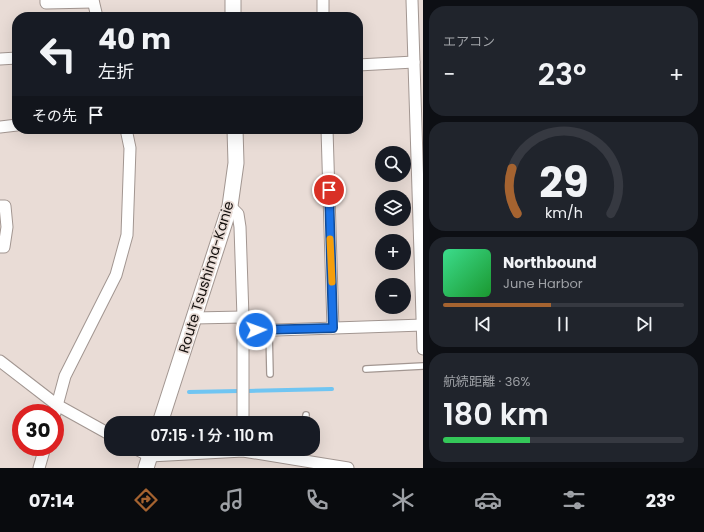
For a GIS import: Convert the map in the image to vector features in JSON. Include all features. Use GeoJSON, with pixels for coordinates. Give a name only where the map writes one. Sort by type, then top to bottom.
{"type":"FeatureCollection","features":[{"type":"Feature","properties":{"kind":"main road"},"geometry":{"type":"LineString","coordinates":[[233,0],[233,12]]}},
{"type":"Feature","properties":{"kind":"main road","name":"Route Tsushima-Kanie"},"geometry":{"type":"LineString","coordinates":[[162,416],[230,206],[236,163],[235,134]]}},
{"type":"Feature","properties":{"kind":"street"},"geometry":{"type":"LineString","coordinates":[[46,0],[46,3],[93,1],[96,12]]}},
{"type":"Feature","properties":{"kind":"street"},"geometry":{"type":"LineString","coordinates":[[323,0],[323,12]]}},
{"type":"Feature","properties":{"kind":"street"},"geometry":{"type":"LineString","coordinates":[[412,0],[420,201],[423,349]]}},
{"type":"Feature","properties":{"kind":"street"},"geometry":{"type":"LineString","coordinates":[[0,59],[12,58]]}},
{"type":"Feature","properties":{"kind":"street"},"geometry":{"type":"LineString","coordinates":[[363,65],[414,62]]}},
{"type":"Feature","properties":{"kind":"street"},"geometry":{"type":"LineString","coordinates":[[0,127],[12,126]]}},
{"type":"Feature","properties":{"kind":"street"},"geometry":{"type":"LineString","coordinates":[[57,404],[65,376],[116,276],[127,235],[130,148],[127,134]]}},
{"type":"Feature","properties":{"kind":"street"},"geometry":{"type":"LineString","coordinates":[[327,134],[333,328]]}},
{"type":"Feature","properties":{"kind":"street"},"geometry":{"type":"LineString","coordinates":[[0,206],[5,206],[7,227],[4,247],[0,247]]}},
{"type":"Feature","properties":{"kind":"street"},"geometry":{"type":"LineString","coordinates":[[230,206],[238,214],[240,226],[243,317],[243,416]]}},
{"type":"Feature","properties":{"kind":"street"},"geometry":{"type":"LineString","coordinates":[[194,318],[243,317]]}},
{"type":"Feature","properties":{"kind":"street"},"geometry":{"type":"LineString","coordinates":[[243,331],[422,325]]}},
{"type":"Feature","properties":{"kind":"street"},"geometry":{"type":"LineString","coordinates":[[0,361],[50,404]]}},
{"type":"Feature","properties":{"kind":"street"},"geometry":{"type":"LineString","coordinates":[[64,413],[104,432]]}},
{"type":"Feature","properties":{"kind":"street"},"geometry":{"type":"LineString","coordinates":[[39,468],[42,456]]}},
{"type":"Feature","properties":{"kind":"street"},"geometry":{"type":"LineString","coordinates":[[149,458],[172,456]]}},
{"type":"Feature","properties":{"kind":"street"},"geometry":{"type":"LineString","coordinates":[[305,456],[348,468]]}},
{"type":"Feature","properties":{"kind":"lane"},"geometry":{"type":"LineString","coordinates":[[269,330],[270,374]]}},
{"type":"Feature","properties":{"kind":"lane"},"geometry":{"type":"LineString","coordinates":[[366,369],[423,366]]}},
{"type":"Feature","properties":{"kind":"waterway"},"geometry":{"type":"LineString","coordinates":[[248,391],[332,389]]}},
{"type":"Feature","properties":{"kind":"waterway"},"geometry":{"type":"LineString","coordinates":[[189,392],[239,391]]}},
{"type":"Feature","properties":{"kind":"slow traffic"},"geometry":{"type":"LineString","coordinates":[[330,239],[332,282]]}},
{"type":"Feature","properties":{"kind":"route"},"geometry":{"type":"LineString","coordinates":[[256,330],[333,328],[329,190]]}}]}
